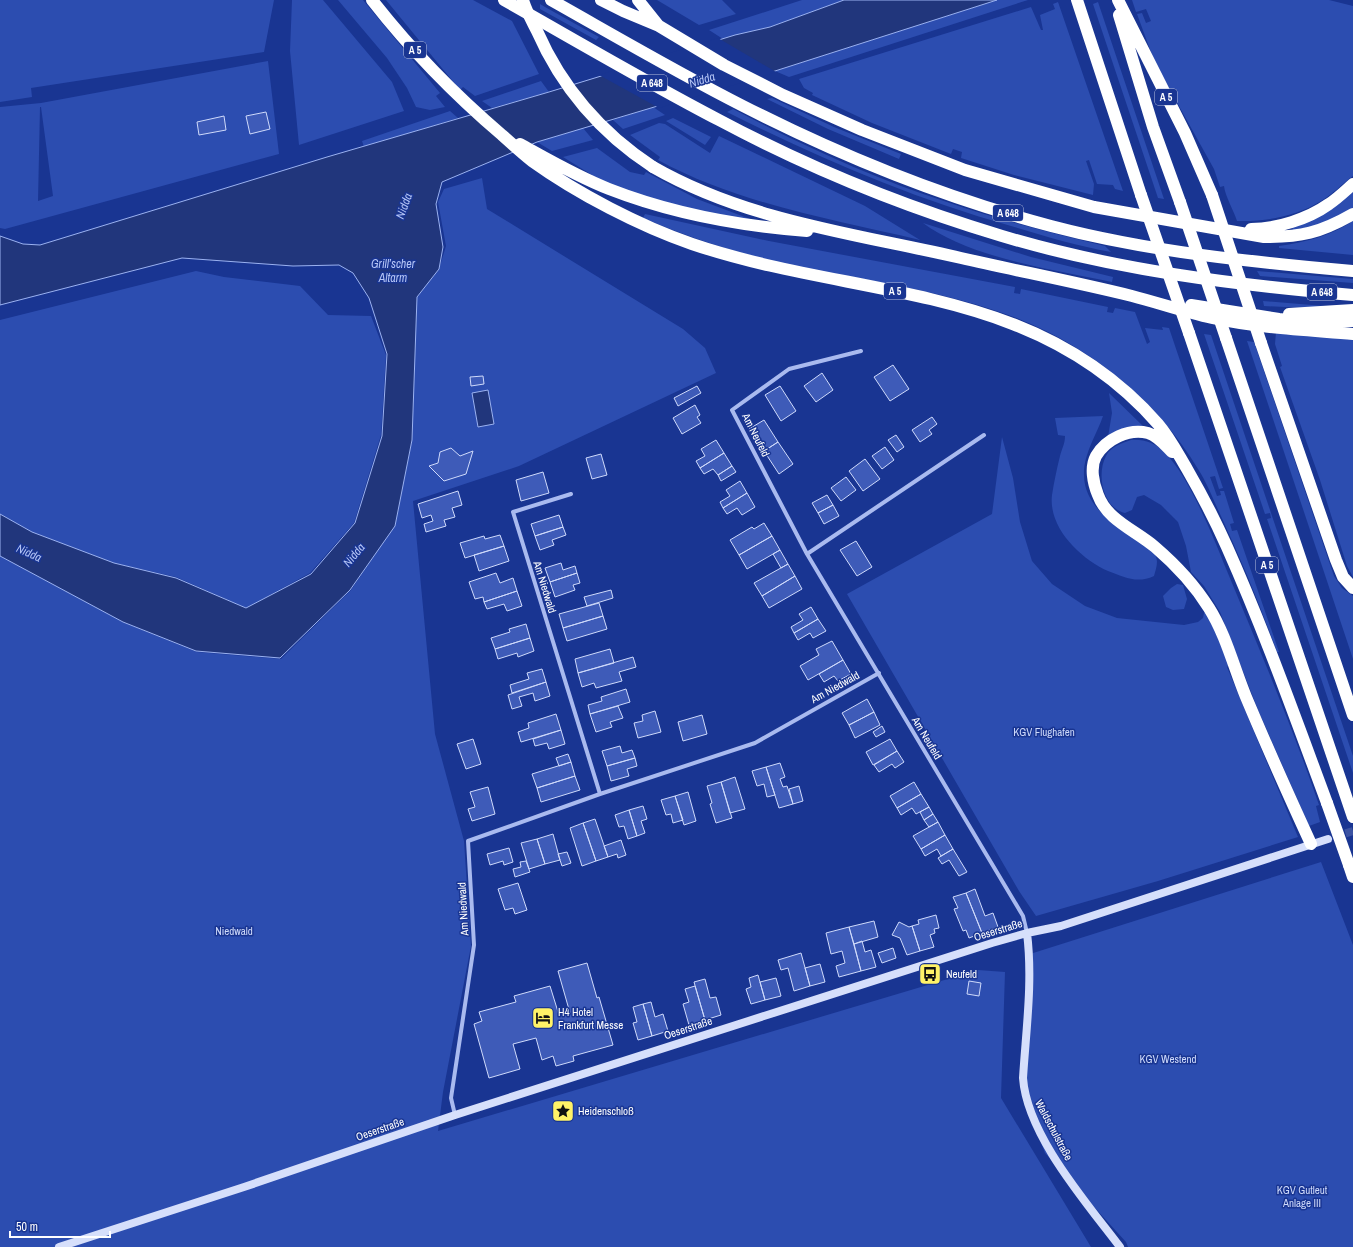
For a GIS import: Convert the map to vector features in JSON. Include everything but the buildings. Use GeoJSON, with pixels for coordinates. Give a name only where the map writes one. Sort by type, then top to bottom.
{"type":"FeatureCollection","features":[{"type":"Feature","properties":{"kind":"highway","name":"A 5"},"geometry":{"type":"LineString","coordinates":[[372,0],[403,38],[460,98],[530,160],[564,182],[646,225],[693,244],[752,261],[948,303],[988,314],[1045,337],[1069,349],[1094,366],[1130,395],[1160,426],[1172,442],[1207,504],[1244,585],[1327,803],[1351,871]]}},
{"type":"Feature","properties":{"kind":"highway","name":"A 648"},"geometry":{"type":"LineString","coordinates":[[504,0],[720,120],[790,155],[863,187],[935,214],[1003,236],[1079,256],[1161,271],[1291,290],[1353,295]]}},
{"type":"Feature","properties":{"kind":"highway"},"geometry":{"type":"LineString","coordinates":[[523,0],[544,48],[562,80],[605,131],[633,154],[680,183],[757,212],[842,234],[936,252],[1130,296],[1213,318],[1291,329],[1353,334]]}},
{"type":"Feature","properties":{"kind":"highway","name":"A 648"},"geometry":{"type":"LineString","coordinates":[[551,0],[743,106],[818,142],[936,190],[1051,226],[1113,240],[1199,254],[1353,271]]}},
{"type":"Feature","properties":{"kind":"highway"},"geometry":{"type":"LineString","coordinates":[[601,0],[659,26],[724,65],[783,95],[862,130],[965,170],[1094,207],[1264,236],[1292,236],[1314,232],[1334,225],[1353,214]]}},
{"type":"Feature","properties":{"kind":"highway"},"geometry":{"type":"LineString","coordinates":[[638,0],[659,26]]}},
{"type":"Feature","properties":{"kind":"highway","name":"A 5"},"geometry":{"type":"LineString","coordinates":[[1077,0],[1141,195],[1353,817]]}},
{"type":"Feature","properties":{"kind":"highway","name":"A 5"},"geometry":{"type":"LineString","coordinates":[[1114,0],[1153,127],[1180,202],[1353,715]]}},
{"type":"Feature","properties":{"kind":"highway","name":"A 5"},"geometry":{"type":"LineString","coordinates":[[1118,0],[1185,133],[1212,195],[1261,343],[1336,560],[1343,577],[1353,588]]}},
{"type":"Feature","properties":{"kind":"highway","name":"A 5"},"geometry":{"type":"LineString","coordinates":[[499,133],[575,174],[635,199],[714,219],[761,227],[842,234]]}},
{"type":"Feature","properties":{"kind":"highway"},"geometry":{"type":"LineString","coordinates":[[1220,229],[1261,230],[1286,224],[1329,205],[1353,184]]}},
{"type":"Feature","properties":{"kind":"highway"},"geometry":{"type":"LineString","coordinates":[[1130,296],[1305,322],[1353,321]]}},
{"type":"Feature","properties":{"kind":"highway","name":"A 648"},"geometry":{"type":"LineString","coordinates":[[1246,314],[1305,314],[1353,310]]}},
{"type":"Feature","properties":{"kind":"highway"},"geometry":{"type":"LineString","coordinates":[[1186,466],[1156,436],[1148,433],[1135,432],[1115,438],[1097,456],[1094,463],[1094,484],[1098,496],[1115,519],[1153,545],[1176,565],[1209,608],[1222,633],[1246,697],[1311,844]]}},
{"type":"Feature","properties":{"kind":"street","name":"Am Neufeld"},"geometry":{"type":"LineString","coordinates":[[861,351],[789,369],[732,410],[807,554],[1023,916],[1027,933]]}},
{"type":"Feature","properties":{"kind":"street"},"geometry":{"type":"LineString","coordinates":[[807,554],[984,434]]}},
{"type":"Feature","properties":{"kind":"street","name":"Am Niedwald"},"geometry":{"type":"LineString","coordinates":[[571,494],[513,512],[600,794]]}},
{"type":"Feature","properties":{"kind":"street","name":"Am Niedwald"},"geometry":{"type":"LineString","coordinates":[[455,1115],[451,1098],[474,945],[468,841],[600,794],[755,743],[878,673]]}},
{"type":"Feature","properties":{"kind":"street","name":"Oeserstraße"},"geometry":{"type":"LineString","coordinates":[[59,1247],[244,1187],[455,1115],[1027,933],[1060,926],[1328,839]]}},
{"type":"Feature","properties":{"kind":"street","name":"Waldschulstraße"},"geometry":{"type":"LineString","coordinates":[[1027,933],[1029,989],[1023,1078],[1026,1098],[1030,1111],[1054,1156],[1120,1247]]}},
{"type":"Feature","properties":{"kind":"green space"},"geometry":{"type":"Polygon","coordinates":[[[0,0],[274,0],[264,52],[31,88],[32,97],[0,102],[0,0]]]}},
{"type":"Feature","properties":{"kind":"green space"},"geometry":{"type":"Polygon","coordinates":[[[292,0],[323,0],[392,82],[404,111],[299,145],[290,51],[292,0]]]}},
{"type":"Feature","properties":{"kind":"green space"},"geometry":{"type":"Polygon","coordinates":[[[338,0],[363,0],[440,93],[436,96],[445,107],[430,110],[416,107],[407,88],[387,58],[338,0]]]}},
{"type":"Feature","properties":{"kind":"green space"},"geometry":{"type":"Polygon","coordinates":[[[386,0],[473,0],[512,21],[539,74],[475,96],[463,87],[460,90],[386,0]]]}},
{"type":"Feature","properties":{"kind":"green space"},"geometry":{"type":"Polygon","coordinates":[[[657,0],[722,0],[736,14],[699,25],[657,0]]]}},
{"type":"Feature","properties":{"kind":"green space"},"geometry":{"type":"Polygon","coordinates":[[[802,0],[844,0],[770,27],[723,39],[709,30],[802,0]]]}},
{"type":"Feature","properties":{"kind":"green space"},"geometry":{"type":"Polygon","coordinates":[[[997,0],[1028,0],[789,77],[775,71],[997,0]]]}},
{"type":"Feature","properties":{"kind":"green space"},"geometry":{"type":"Polygon","coordinates":[[[1132,0],[1329,0],[1353,6],[1353,176],[1325,198],[1302,211],[1270,219],[1237,221],[1224,186],[1220,187],[1214,169],[1155,63],[1137,14],[1142,13],[1146,23],[1151,21],[1146,9],[1136,12],[1132,0]]]}},
{"type":"Feature","properties":{"kind":"green space"},"geometry":{"type":"Polygon","coordinates":[[[1058,2],[1123,191],[1115,189],[1113,185],[1097,184],[1089,160],[1086,161],[1094,184],[1093,195],[1014,175],[961,158],[962,152],[953,149],[951,154],[872,123],[812,95],[813,93],[804,88],[799,79],[1031,7],[1041,30],[1043,30],[1040,15],[1055,9],[1053,4],[1058,2]]]}},
{"type":"Feature","properties":{"kind":"green space"},"geometry":{"type":"Polygon","coordinates":[[[1098,2],[1164,199],[1158,198],[1093,4],[1098,2]]]}},
{"type":"Feature","properties":{"kind":"green space"},"geometry":{"type":"Polygon","coordinates":[[[540,4],[599,37],[596,40],[540,9],[540,4]]]}},
{"type":"Feature","properties":{"kind":"green space"},"geometry":{"type":"Polygon","coordinates":[[[268,61],[279,154],[5,229],[0,228],[0,107],[41,103],[268,61]],[[40,107],[38,201],[53,196],[41,107],[40,107]]]}},
{"type":"Feature","properties":{"kind":"green space"},"geometry":{"type":"Polygon","coordinates":[[[541,81],[549,92],[492,108],[482,101],[541,81]]]}},
{"type":"Feature","properties":{"kind":"green space"},"geometry":{"type":"Polygon","coordinates":[[[772,98],[834,127],[901,154],[899,159],[828,129],[767,99],[772,98]]]}},
{"type":"Feature","properties":{"kind":"green space"},"geometry":{"type":"Polygon","coordinates":[[[653,107],[665,115],[623,129],[613,120],[653,107]]]}},
{"type":"Feature","properties":{"kind":"green space"},"geometry":{"type":"Polygon","coordinates":[[[733,109],[838,160],[919,193],[986,215],[1105,246],[1111,252],[1073,244],[974,215],[902,190],[831,161],[727,112],[733,109]]]}},
{"type":"Feature","properties":{"kind":"green space"},"geometry":{"type":"Polygon","coordinates":[[[450,111],[458,118],[364,147],[362,141],[450,111]]]}},
{"type":"Feature","properties":{"kind":"green space"},"geometry":{"type":"Polygon","coordinates":[[[673,118],[711,137],[705,145],[666,121],[673,118]]]}},
{"type":"Feature","properties":{"kind":"green space"},"geometry":{"type":"Polygon","coordinates":[[[659,123],[665,124],[710,153],[719,136],[865,206],[920,240],[786,209],[721,188],[689,175],[658,160],[660,157],[630,135],[659,123]]]}},
{"type":"Feature","properties":{"kind":"green space"},"geometry":{"type":"Polygon","coordinates":[[[583,128],[593,140],[552,151],[537,142],[583,128]]]}},
{"type":"Feature","properties":{"kind":"green space"},"geometry":{"type":"Polygon","coordinates":[[[597,148],[630,172],[644,175],[646,172],[697,199],[766,225],[646,199],[591,178],[592,175],[563,157],[597,148]]]}},
{"type":"Feature","properties":{"kind":"green space","name":"Niedwald"},"geometry":{"type":"Polygon","coordinates":[[[482,178],[487,209],[683,329],[705,348],[716,373],[519,466],[413,501],[435,734],[464,841],[471,946],[443,1092],[438,1131],[978,970],[1005,972],[1001,1098],[1091,1247],[0,1247],[0,556],[125,623],[197,652],[281,659],[351,590],[395,525],[412,440],[417,297],[439,269],[446,246],[438,202],[444,189],[482,178]]]}},
{"type":"Feature","properties":{"kind":"green space"},"geometry":{"type":"Polygon","coordinates":[[[1353,192],[1353,208],[1332,219],[1310,227],[1294,231],[1292,228],[1316,218],[1353,192]]]}},
{"type":"Feature","properties":{"kind":"green space"},"geometry":{"type":"Polygon","coordinates":[[[645,214],[769,241],[1015,287],[1014,293],[1020,294],[1021,289],[1108,307],[1107,312],[1113,313],[1115,308],[1135,312],[1147,344],[1150,342],[1145,328],[1163,330],[1162,327],[1169,328],[1223,488],[1219,489],[1215,476],[1210,477],[1217,496],[1221,495],[1220,491],[1224,491],[1234,523],[1230,524],[1232,531],[1237,530],[1279,652],[1277,652],[1235,548],[1207,485],[1198,469],[1182,445],[1163,421],[1121,380],[1097,362],[1072,345],[1046,331],[991,309],[962,300],[902,286],[781,263],[746,254],[711,244],[660,225],[643,218],[645,214]]]}},
{"type":"Feature","properties":{"kind":"green space"},"geometry":{"type":"Polygon","coordinates":[[[1353,221],[1353,255],[1279,248],[1279,246],[1299,243],[1336,231],[1353,221]]]}},
{"type":"Feature","properties":{"kind":"green space"},"geometry":{"type":"Polygon","coordinates":[[[923,223],[1031,257],[1113,277],[1112,282],[1039,267],[988,254],[942,235],[923,223]]]}},
{"type":"Feature","properties":{"kind":"green space"},"geometry":{"type":"Polygon","coordinates":[[[196,271],[224,277],[300,286],[328,315],[371,316],[386,355],[381,435],[354,523],[310,573],[246,608],[176,577],[114,563],[32,532],[0,514],[0,320],[196,271]]]}},
{"type":"Feature","properties":{"kind":"green space"},"geometry":{"type":"Polygon","coordinates":[[[1257,271],[1353,279],[1353,283],[1260,276],[1257,271]]]}},
{"type":"Feature","properties":{"kind":"green space"},"geometry":{"type":"Polygon","coordinates":[[[1263,301],[1336,307],[1306,308],[1264,306],[1263,301]]]}},
{"type":"Feature","properties":{"kind":"green space"},"geometry":{"type":"Polygon","coordinates":[[[1276,332],[1353,339],[1353,577],[1347,566],[1320,480],[1280,367],[1282,366],[1275,344],[1276,332]]]}},
{"type":"Feature","properties":{"kind":"green space"},"geometry":{"type":"Polygon","coordinates":[[[1204,334],[1211,335],[1353,756],[1353,773],[1267,519],[1271,518],[1270,513],[1265,514],[1204,334]]]}},
{"type":"Feature","properties":{"kind":"green space"},"geometry":{"type":"Polygon","coordinates":[[[1247,341],[1254,342],[1334,576],[1342,588],[1353,596],[1353,659],[1247,341]]]}},
{"type":"Feature","properties":{"kind":"green space"},"geometry":{"type":"Polygon","coordinates":[[[1109,393],[1144,427],[1108,437],[1112,413],[1109,393]]]}},
{"type":"Feature","properties":{"kind":"green space"},"geometry":{"type":"Polygon","coordinates":[[[1103,416],[1084,467],[1085,485],[1094,504],[1100,512],[1153,552],[1157,562],[1156,568],[1154,576],[1148,578],[1136,580],[1131,579],[1098,566],[1087,559],[1068,541],[1055,519],[1052,507],[1052,495],[1065,436],[1058,435],[1055,418],[1103,416]]]}},
{"type":"Feature","properties":{"kind":"green space","name":"KGV Flughafen"},"geometry":{"type":"Polygon","coordinates":[[[1002,437],[1013,478],[1020,522],[1032,561],[1052,584],[1085,606],[1117,618],[1184,625],[1198,622],[1203,618],[1204,613],[1207,612],[1229,665],[1227,667],[1298,837],[1158,881],[1036,916],[1019,891],[847,594],[992,514],[1002,437]]]}},
{"type":"Feature","properties":{"kind":"green space"},"geometry":{"type":"Polygon","coordinates":[[[1131,440],[1149,442],[1164,452],[1183,476],[1200,508],[1298,746],[1319,805],[1316,806],[1320,822],[1309,826],[1258,710],[1220,612],[1204,586],[1191,572],[1186,546],[1178,522],[1161,505],[1144,495],[1137,497],[1132,510],[1125,513],[1117,510],[1111,505],[1107,498],[1102,481],[1103,464],[1106,456],[1113,448],[1131,440]]]}},
{"type":"Feature","properties":{"kind":"green space"},"geometry":{"type":"Polygon","coordinates":[[[1177,584],[1183,585],[1187,599],[1184,609],[1173,610],[1166,607],[1163,596],[1177,584]]]}},
{"type":"Feature","properties":{"kind":"green space","name":"KGV Westend"},"geometry":{"type":"Polygon","coordinates":[[[1321,862],[1353,945],[1353,1247],[1128,1247],[1126,1242],[1045,1153],[1025,1101],[1030,954],[1321,862]]]}},
{"type":"Feature","properties":{"kind":"water"},"geometry":{"type":"Polygon","coordinates":[[[844,0],[997,0],[775,71],[537,142],[442,182],[436,204],[443,247],[439,269],[417,297],[412,440],[395,526],[350,590],[280,658],[196,651],[123,622],[0,556],[0,514],[32,532],[114,563],[176,578],[246,608],[311,574],[355,523],[382,436],[387,354],[369,298],[353,273],[339,265],[293,266],[182,258],[0,305],[0,236],[23,244],[40,245],[327,157],[549,92],[735,35],[770,27],[844,0]]]}},
{"type":"Feature","properties":{"kind":"water"},"geometry":{"type":"Polygon","coordinates":[[[488,390],[494,424],[478,427],[472,393],[488,390]]]}},
{"type":"Feature","properties":{"kind":"pier"},"geometry":{"type":"Polygon","coordinates":[[[718,38],[776,72],[659,108],[599,75],[718,38]]]}},
{"type":"Feature","properties":{"kind":"tunnel"},"geometry":{"type":"LineString","coordinates":[[1334,837],[1353,831]]}},
{"type":"Feature","properties":{"kind":"place","name":"Neufeld"},"geometry":{"type":"Point","coordinates":[930,974]}},
{"type":"Feature","properties":{"kind":"place","name":"H4 Hotel Frankfurt Messe"},"geometry":{"type":"Point","coordinates":[543,1018]}},
{"type":"Feature","properties":{"kind":"place","name":"Heidenschloß"},"geometry":{"type":"Point","coordinates":[563,1111]}},
{"type":"Feature","properties":{"kind":"water label","name":"Nidda"},"geometry":{"type":"Point","coordinates":[702,80]}},
{"type":"Feature","properties":{"kind":"water label","name":"Nidda"},"geometry":{"type":"Point","coordinates":[404,206]}},
{"type":"Feature","properties":{"kind":"water label","name":"Grill’scher Altarm"},"geometry":{"type":"Point","coordinates":[393,271]}},
{"type":"Feature","properties":{"kind":"water label","name":"Nidda"},"geometry":{"type":"Point","coordinates":[29,553]}},
{"type":"Feature","properties":{"kind":"water label","name":"Nidda"},"geometry":{"type":"Point","coordinates":[354,555]}},
{"type":"Feature","properties":{"kind":"park label","name":"KGV Gutleut Anlage III"},"geometry":{"type":"Point","coordinates":[1302,1196]}}]}
